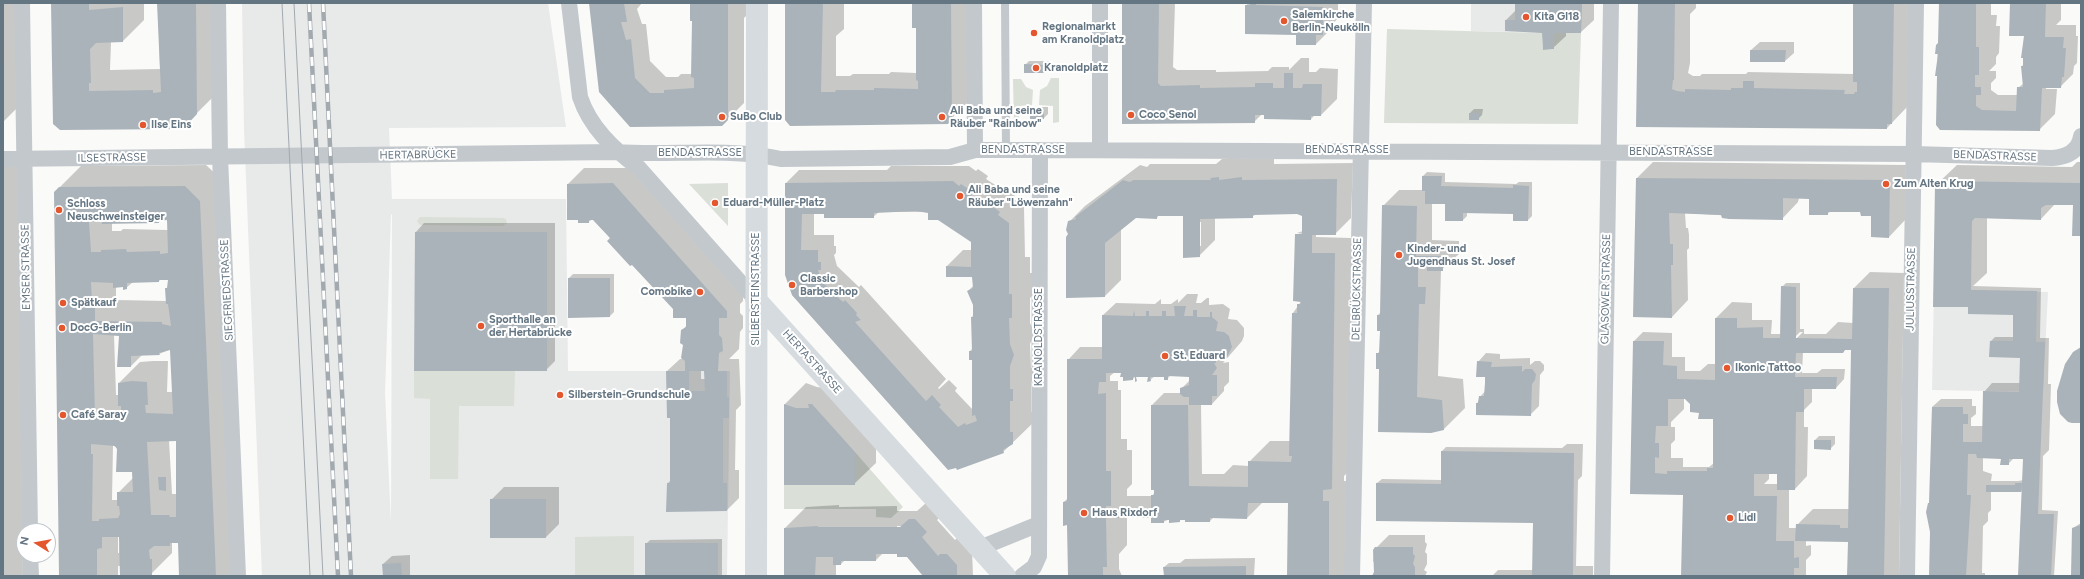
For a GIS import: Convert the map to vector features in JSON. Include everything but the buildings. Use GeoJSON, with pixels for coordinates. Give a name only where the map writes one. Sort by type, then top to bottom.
{"type":"FeatureCollection","features":[{"type":"Feature","properties":{"kind":"street","name":"EMSER STRASSE"},"geometry":{"type":"LineString","coordinates":[[22,3],[30,523]]}},
{"type":"Feature","properties":{"kind":"street","name":"SIEGFRIEDSTRASSE"},"geometry":{"type":"LineString","coordinates":[[218,3],[220,157],[238,576]]}},
{"type":"Feature","properties":{"kind":"street","name":"HERTASTRASSE"},"geometry":{"type":"LineString","coordinates":[[569,3],[580,97],[585,111],[593,124],[616,152],[639,168],[1005,576]]}},
{"type":"Feature","properties":{"kind":"street","name":"SILBERSTEINSTRASSE"},"geometry":{"type":"LineString","coordinates":[[756,576],[757,3]]}},
{"type":"Feature","properties":{"kind":"street"},"geometry":{"type":"LineString","coordinates":[[974,3],[975,150]]}},
{"type":"Feature","properties":{"kind":"street"},"geometry":{"type":"LineString","coordinates":[[1100,3],[1100,150]]}},
{"type":"Feature","properties":{"kind":"street","name":"DELBRÜCKSTRASSE"},"geometry":{"type":"LineString","coordinates":[[1352,576],[1364,3]]}},
{"type":"Feature","properties":{"kind":"street","name":"GLASOWER STRASSE"},"geometry":{"type":"LineString","coordinates":[[1602,576],[1610,3]]}},
{"type":"Feature","properties":{"kind":"street","name":"JULIUSSTRASSE"},"geometry":{"type":"LineString","coordinates":[[1907,576],[1916,3]]}},
{"type":"Feature","properties":{"kind":"street","name":"BENDASTRASSE"},"geometry":{"type":"LineString","coordinates":[[616,152],[642,154],[757,153],[781,158],[950,157],[975,150],[1360,150],[1913,154],[2052,158],[2065,157],[2079,142]]}},
{"type":"Feature","properties":{"kind":"street","name":"KRANOLDSTRASSE"},"geometry":{"type":"LineString","coordinates":[[1022,576],[1037,563],[1039,524],[1040,150]]}},
{"type":"Feature","properties":{"kind":"street","name":"HERTABRÜCKE"},"geometry":{"type":"LineString","coordinates":[[220,157],[616,152]]}},
{"type":"Feature","properties":{"kind":"street","name":"ILSESTRASSE"},"geometry":{"type":"LineString","coordinates":[[3,159],[220,157]]}},
{"type":"Feature","properties":{"kind":"street"},"geometry":{"type":"LineString","coordinates":[[980,548],[1039,524]]}},
{"type":"Feature","properties":{"kind":"street"},"geometry":{"type":"LineString","coordinates":[[30,563],[31,576]]}},
{"type":"Feature","properties":{"kind":"lane"},"geometry":{"type":"LineString","coordinates":[[1005,3],[1006,150]]}},
{"type":"Feature","properties":{"kind":"shaded area"},"geometry":{"type":"Polygon","coordinates":[[[242,3],[548,3],[566,127],[389,128],[392,199],[566,199],[568,371],[730,371],[727,576],[262,576],[244,129],[242,3]],[[391,214],[385,393],[391,523],[391,214]]]}},
{"type":"Feature","properties":{"kind":"shaded area","name":"Kita Gl18"},"geometry":{"type":"Polygon","coordinates":[[[1471,3],[1582,3],[1581,33],[1554,33],[1554,49],[1543,50],[1542,33],[1471,31],[1471,3]]]}},
{"type":"Feature","properties":{"kind":"shaded area"},"geometry":{"type":"Polygon","coordinates":[[[1387,29],[1542,33],[1543,50],[1554,49],[1554,33],[1581,33],[1578,124],[1384,123],[1387,29]]]}},
{"type":"Feature","properties":{"kind":"shaded area"},"geometry":{"type":"Polygon","coordinates":[[[1051,78],[1059,78],[1059,122],[1053,123],[1053,106],[1039,105],[1040,90],[1047,86],[1051,78]]]}},
{"type":"Feature","properties":{"kind":"shaded area"},"geometry":{"type":"Polygon","coordinates":[[[1013,79],[1021,79],[1026,87],[1033,90],[1032,105],[1019,106],[1019,123],[1014,123],[1013,79]]]}},
{"type":"Feature","properties":{"kind":"shaded area"},"geometry":{"type":"Polygon","coordinates":[[[728,183],[728,226],[689,184],[728,183]]]}},
{"type":"Feature","properties":{"kind":"shaded area"},"geometry":{"type":"Polygon","coordinates":[[[420,217],[503,218],[506,219],[507,223],[503,226],[420,225],[417,221],[420,217]]]}},
{"type":"Feature","properties":{"kind":"shaded area"},"geometry":{"type":"Polygon","coordinates":[[[1934,289],[2048,292],[2043,392],[1932,390],[1934,289]]]}},
{"type":"Feature","properties":{"kind":"shaded area"},"geometry":{"type":"Polygon","coordinates":[[[414,371],[515,371],[514,406],[459,406],[458,479],[430,479],[430,399],[414,398],[414,371]]]}},
{"type":"Feature","properties":{"kind":"shaded area"},"geometry":{"type":"Polygon","coordinates":[[[855,452],[903,507],[891,518],[876,517],[876,509],[784,509],[784,485],[855,485],[855,452]]]}},
{"type":"Feature","properties":{"kind":"shaded area"},"geometry":{"type":"Polygon","coordinates":[[[634,536],[634,576],[575,576],[575,537],[634,536]]]}},
{"type":"Feature","properties":{"kind":"tram line"},"geometry":{"type":"LineString","coordinates":[[282,3],[310,576]]}},
{"type":"Feature","properties":{"kind":"tram line"},"geometry":{"type":"LineString","coordinates":[[294,3],[323,576]]}},
{"type":"Feature","properties":{"kind":"railway"},"geometry":{"type":"LineString","coordinates":[[309,3],[338,576]]}},
{"type":"Feature","properties":{"kind":"railway"},"geometry":{"type":"LineString","coordinates":[[323,3],[351,576]]}},
{"type":"Feature","properties":{"kind":"place","name":"Kita Gl18"},"geometry":{"type":"Point","coordinates":[1526,17]}},
{"type":"Feature","properties":{"kind":"place","name":"Salemkirche Berlin-Neukölln"},"geometry":{"type":"Point","coordinates":[1284,21]}},
{"type":"Feature","properties":{"kind":"place","name":"Regionalmarkt am Kranoldplatz"},"geometry":{"type":"Point","coordinates":[1034,33]}},
{"type":"Feature","properties":{"kind":"place","name":"Kranoldplatz"},"geometry":{"type":"Point","coordinates":[1036,68]}},
{"type":"Feature","properties":{"kind":"place","name":"Coco Senol"},"geometry":{"type":"Point","coordinates":[1131,115]}},
{"type":"Feature","properties":{"kind":"place","name":"SuBo Club"},"geometry":{"type":"Point","coordinates":[722,117]}},
{"type":"Feature","properties":{"kind":"place","name":"Ali Baba und seine Räuber \"Rainbow\""},"geometry":{"type":"Point","coordinates":[942,117]}},
{"type":"Feature","properties":{"kind":"place","name":"Ilse Eins"},"geometry":{"type":"Point","coordinates":[143,125]}},
{"type":"Feature","properties":{"kind":"place","name":"Zum Alten Krug"},"geometry":{"type":"Point","coordinates":[1886,184]}},
{"type":"Feature","properties":{"kind":"place","name":"Ali Baba und seine Räuber \"Löwenzahn\""},"geometry":{"type":"Point","coordinates":[960,196]}},
{"type":"Feature","properties":{"kind":"place","name":"Eduard-Müller-Platz"},"geometry":{"type":"Point","coordinates":[715,203]}},
{"type":"Feature","properties":{"kind":"place","name":"Schloss Neuschweinsteiger"},"geometry":{"type":"Point","coordinates":[59,210]}},
{"type":"Feature","properties":{"kind":"place","name":"Kinder- und Jugendhaus St. Josef"},"geometry":{"type":"Point","coordinates":[1399,255]}},
{"type":"Feature","properties":{"kind":"place","name":"Classic Barbershop"},"geometry":{"type":"Point","coordinates":[792,285]}},
{"type":"Feature","properties":{"kind":"place","name":"Comobike"},"geometry":{"type":"Point","coordinates":[700,292]}},
{"type":"Feature","properties":{"kind":"place","name":"Spätkauf"},"geometry":{"type":"Point","coordinates":[63,303]}},
{"type":"Feature","properties":{"kind":"place","name":"Sporthalle an der Hertabrücke"},"geometry":{"type":"Point","coordinates":[481,326]}},
{"type":"Feature","properties":{"kind":"place","name":"DocG-Berlin"},"geometry":{"type":"Point","coordinates":[62,328]}},
{"type":"Feature","properties":{"kind":"place","name":"St. Eduard"},"geometry":{"type":"Point","coordinates":[1165,356]}},
{"type":"Feature","properties":{"kind":"place","name":"Ikonic Tattoo"},"geometry":{"type":"Point","coordinates":[1727,368]}},
{"type":"Feature","properties":{"kind":"place","name":"Silberstein-Grundschule"},"geometry":{"type":"Point","coordinates":[560,395]}},
{"type":"Feature","properties":{"kind":"place","name":"Café Saray"},"geometry":{"type":"Point","coordinates":[63,415]}},
{"type":"Feature","properties":{"kind":"place","name":"Haus Rixdorf"},"geometry":{"type":"Point","coordinates":[1084,513]}},
{"type":"Feature","properties":{"kind":"place","name":"Lidl"},"geometry":{"type":"Point","coordinates":[1730,518]}}]}
